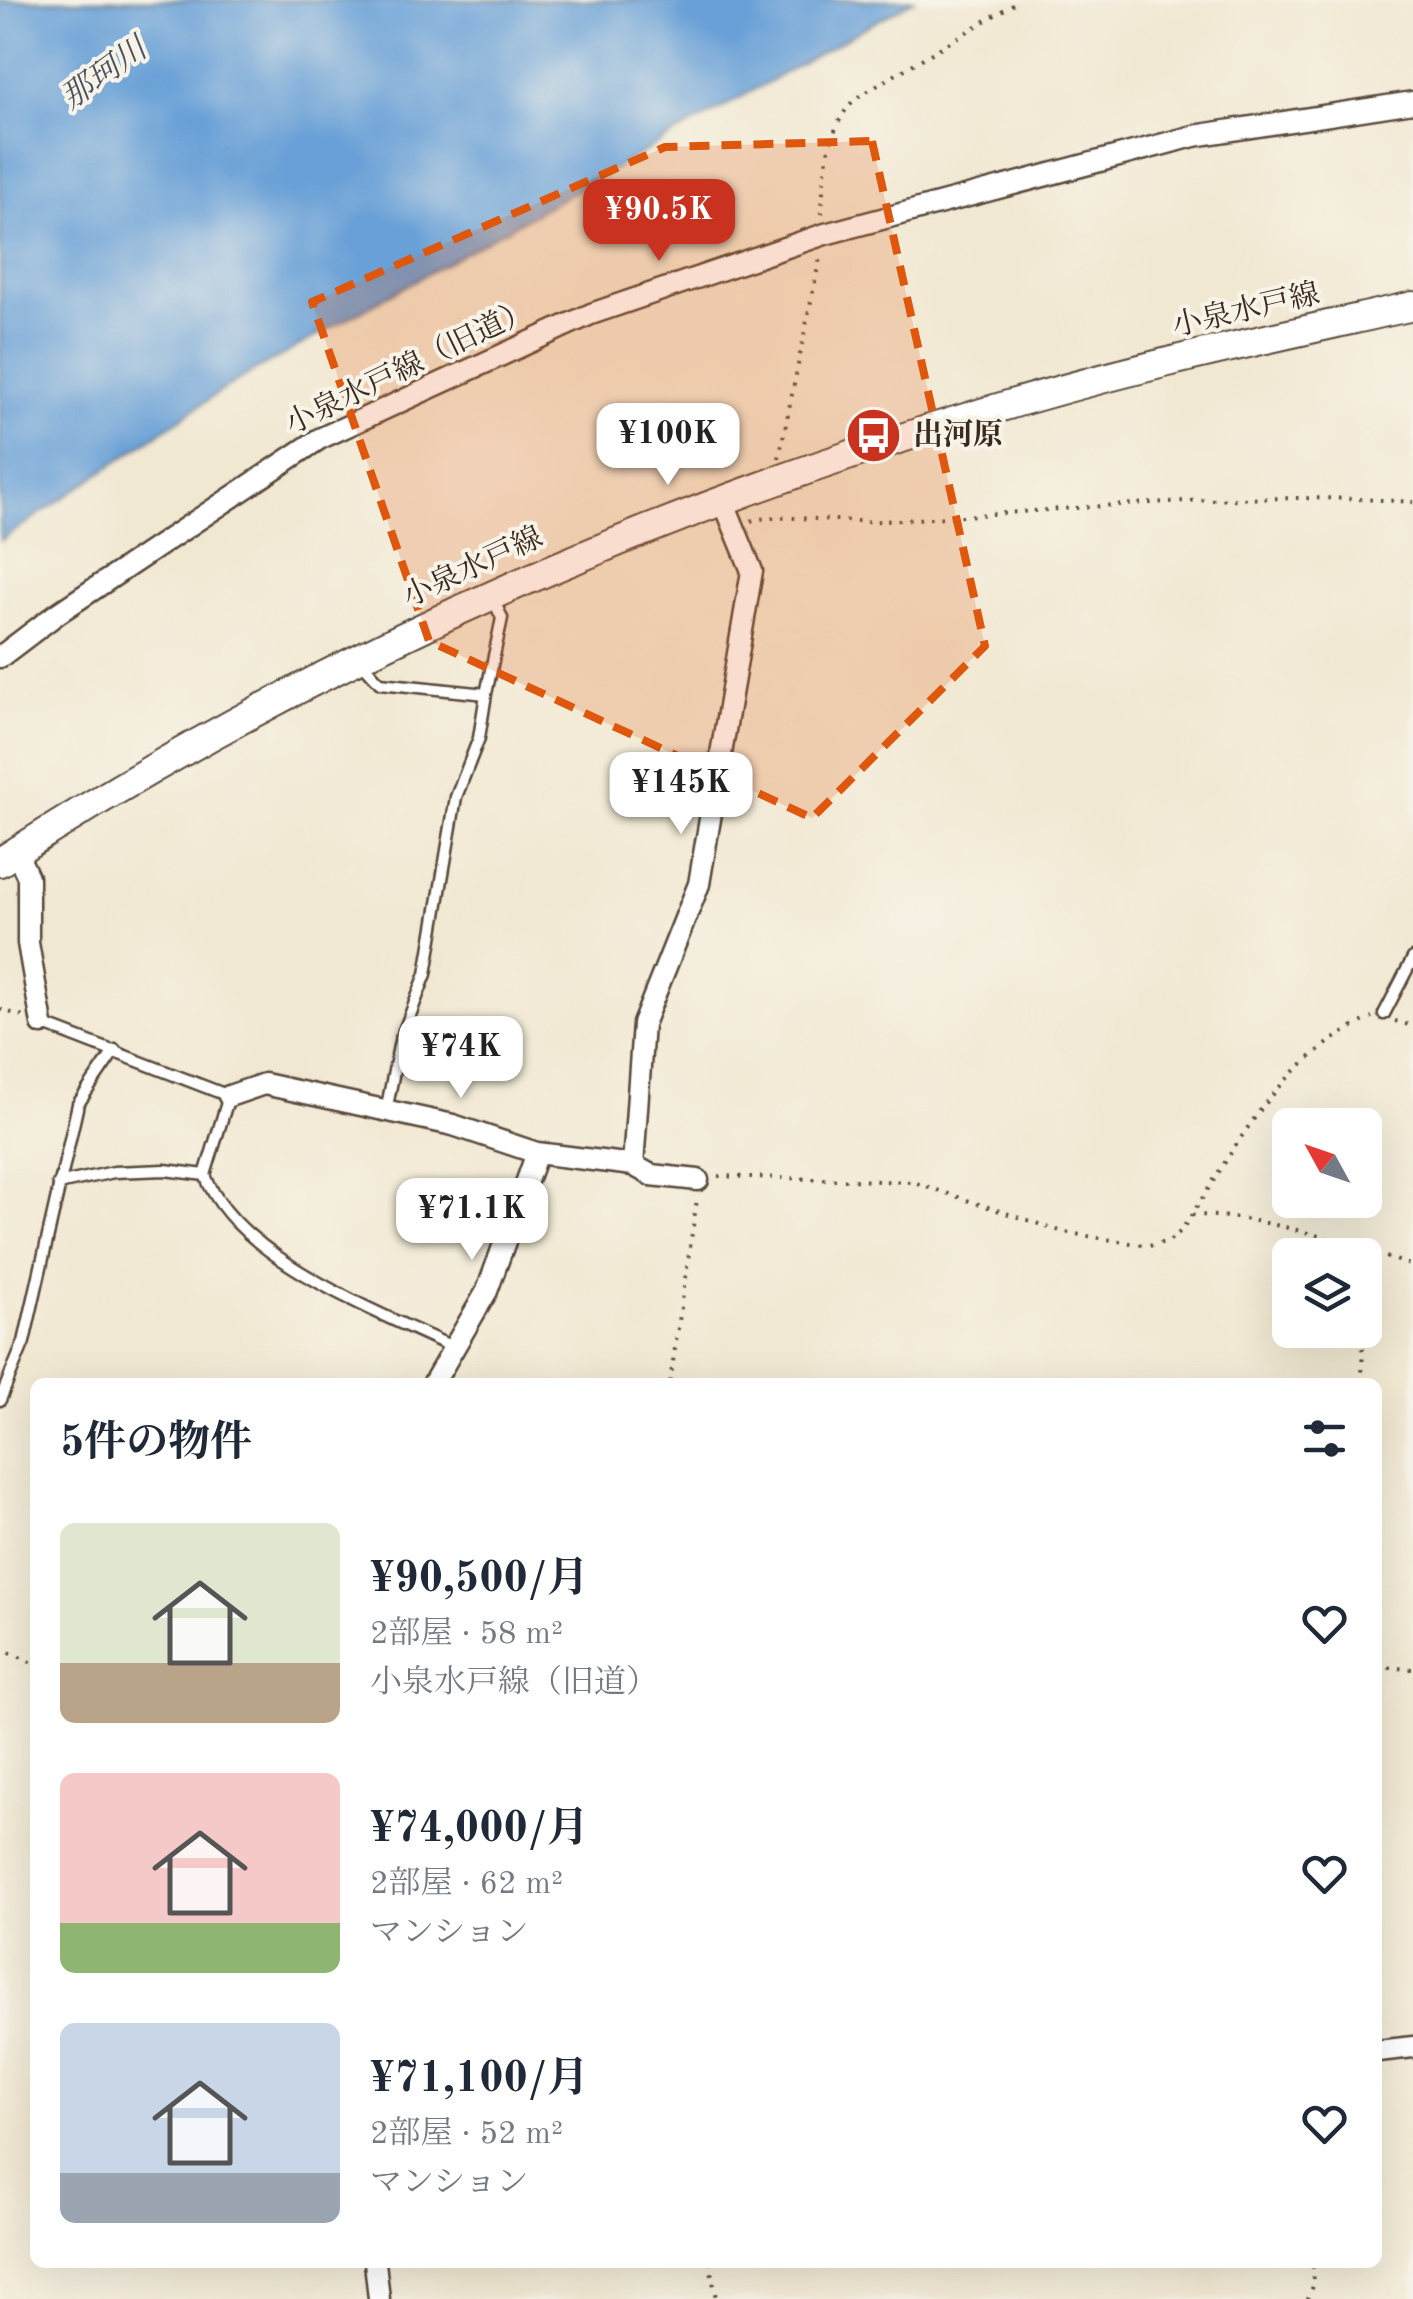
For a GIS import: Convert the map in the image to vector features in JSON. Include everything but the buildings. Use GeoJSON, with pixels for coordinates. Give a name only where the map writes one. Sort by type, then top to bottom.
{"type":"FeatureCollection","features":[{"type":"Feature","properties":{"kind":"main road","name":"小泉水戸線"},"geometry":{"type":"LineString","coordinates":[[8,856],[136,777],[357,658],[490,595],[722,498],[992,409],[1204,354],[1413,306]]}},
{"type":"Feature","properties":{"kind":"street","name":"小泉水戸線（旧道）"},"geometry":{"type":"LineString","coordinates":[[0,657],[58,613],[319,438],[590,314],[825,234],[1176,140],[1413,102]]}},
{"type":"Feature","properties":{"kind":"street"},"geometry":{"type":"LineString","coordinates":[[633,1165],[643,1024],[698,884],[752,571],[737,526],[722,498]]}},
{"type":"Feature","properties":{"kind":"street"},"geometry":{"type":"LineString","coordinates":[[8,856],[28,876],[28,943],[42,1024]]}},
{"type":"Feature","properties":{"kind":"street"},"geometry":{"type":"LineString","coordinates":[[229,1096],[264,1084],[452,1125],[537,1154],[633,1165],[651,1175],[698,1180]]}},
{"type":"Feature","properties":{"kind":"street"},"geometry":{"type":"LineString","coordinates":[[436,1378],[494,1276],[537,1154]]}},
{"type":"Feature","properties":{"kind":"street"},"geometry":{"type":"LineString","coordinates":[[1382,2050],[1413,2047]]}},
{"type":"Feature","properties":{"kind":"street"},"geometry":{"type":"LineString","coordinates":[[375,2268],[378,2299]]}},
{"type":"Feature","properties":{"kind":"lane"},"geometry":{"type":"LineString","coordinates":[[386,1112],[400,1041],[426,974],[456,796],[478,738],[502,618],[490,595]]}},
{"type":"Feature","properties":{"kind":"lane"},"geometry":{"type":"LineString","coordinates":[[357,658],[380,683],[486,694]]}},
{"type":"Feature","properties":{"kind":"lane"},"geometry":{"type":"LineString","coordinates":[[1384,1014],[1413,958]]}},
{"type":"Feature","properties":{"kind":"lane"},"geometry":{"type":"LineString","coordinates":[[42,1024],[229,1096],[205,1175],[232,1218],[304,1276],[452,1347]]}},
{"type":"Feature","properties":{"kind":"lane"},"geometry":{"type":"LineString","coordinates":[[0,1400],[24,1342],[78,1104],[115,1050]]}},
{"type":"Feature","properties":{"kind":"lane"},"geometry":{"type":"LineString","coordinates":[[58,1184],[114,1172],[164,1170],[205,1175]]}},
{"type":"Feature","properties":{"kind":"path"},"geometry":{"type":"LineString","coordinates":[[737,526],[758,518],[878,521],[1147,500],[1290,497],[1413,502]]}},
{"type":"Feature","properties":{"kind":"path"},"geometry":{"type":"LineString","coordinates":[[671,1378],[695,1235],[698,1180],[715,1176],[913,1182],[1063,1232],[1150,1246],[1169,1241],[1192,1215],[1276,1086],[1299,1062],[1370,1017],[1384,1014]]}},
{"type":"Feature","properties":{"kind":"path"},"geometry":{"type":"LineString","coordinates":[[1192,1215],[1217,1215],[1315,1238]]}},
{"type":"Feature","properties":{"kind":"path"},"geometry":{"type":"LineString","coordinates":[[1382,1255],[1413,1266]]}},
{"type":"Feature","properties":{"kind":"path"},"geometry":{"type":"LineString","coordinates":[[1362,1378],[1363,1348]]}},
{"type":"Feature","properties":{"kind":"path"},"geometry":{"type":"LineString","coordinates":[[0,1648],[30,1662]]}},
{"type":"Feature","properties":{"kind":"path"},"geometry":{"type":"LineString","coordinates":[[1382,1667],[1413,1668]]}},
{"type":"Feature","properties":{"kind":"path"},"geometry":{"type":"LineString","coordinates":[[711,2268],[716,2299]]}},
{"type":"Feature","properties":{"kind":"path"},"geometry":{"type":"LineString","coordinates":[[1308,2299],[1313,2268]]}},
{"type":"Feature","properties":{"kind":"highlighted area"},"geometry":{"type":"Polygon","coordinates":[[[872,141],[985,646],[812,818],[429,641],[312,302],[665,147],[872,141]]]}},
{"type":"Feature","properties":{"kind":"water","name":"那珂川"},"geometry":{"type":"Polygon","coordinates":[[[0,0],[914,0],[233,383],[0,541],[0,0]]]}},
{"type":"Feature","properties":{"kind":"place","name":"出河原"},"geometry":{"type":"Point","coordinates":[874,436]}}]}
